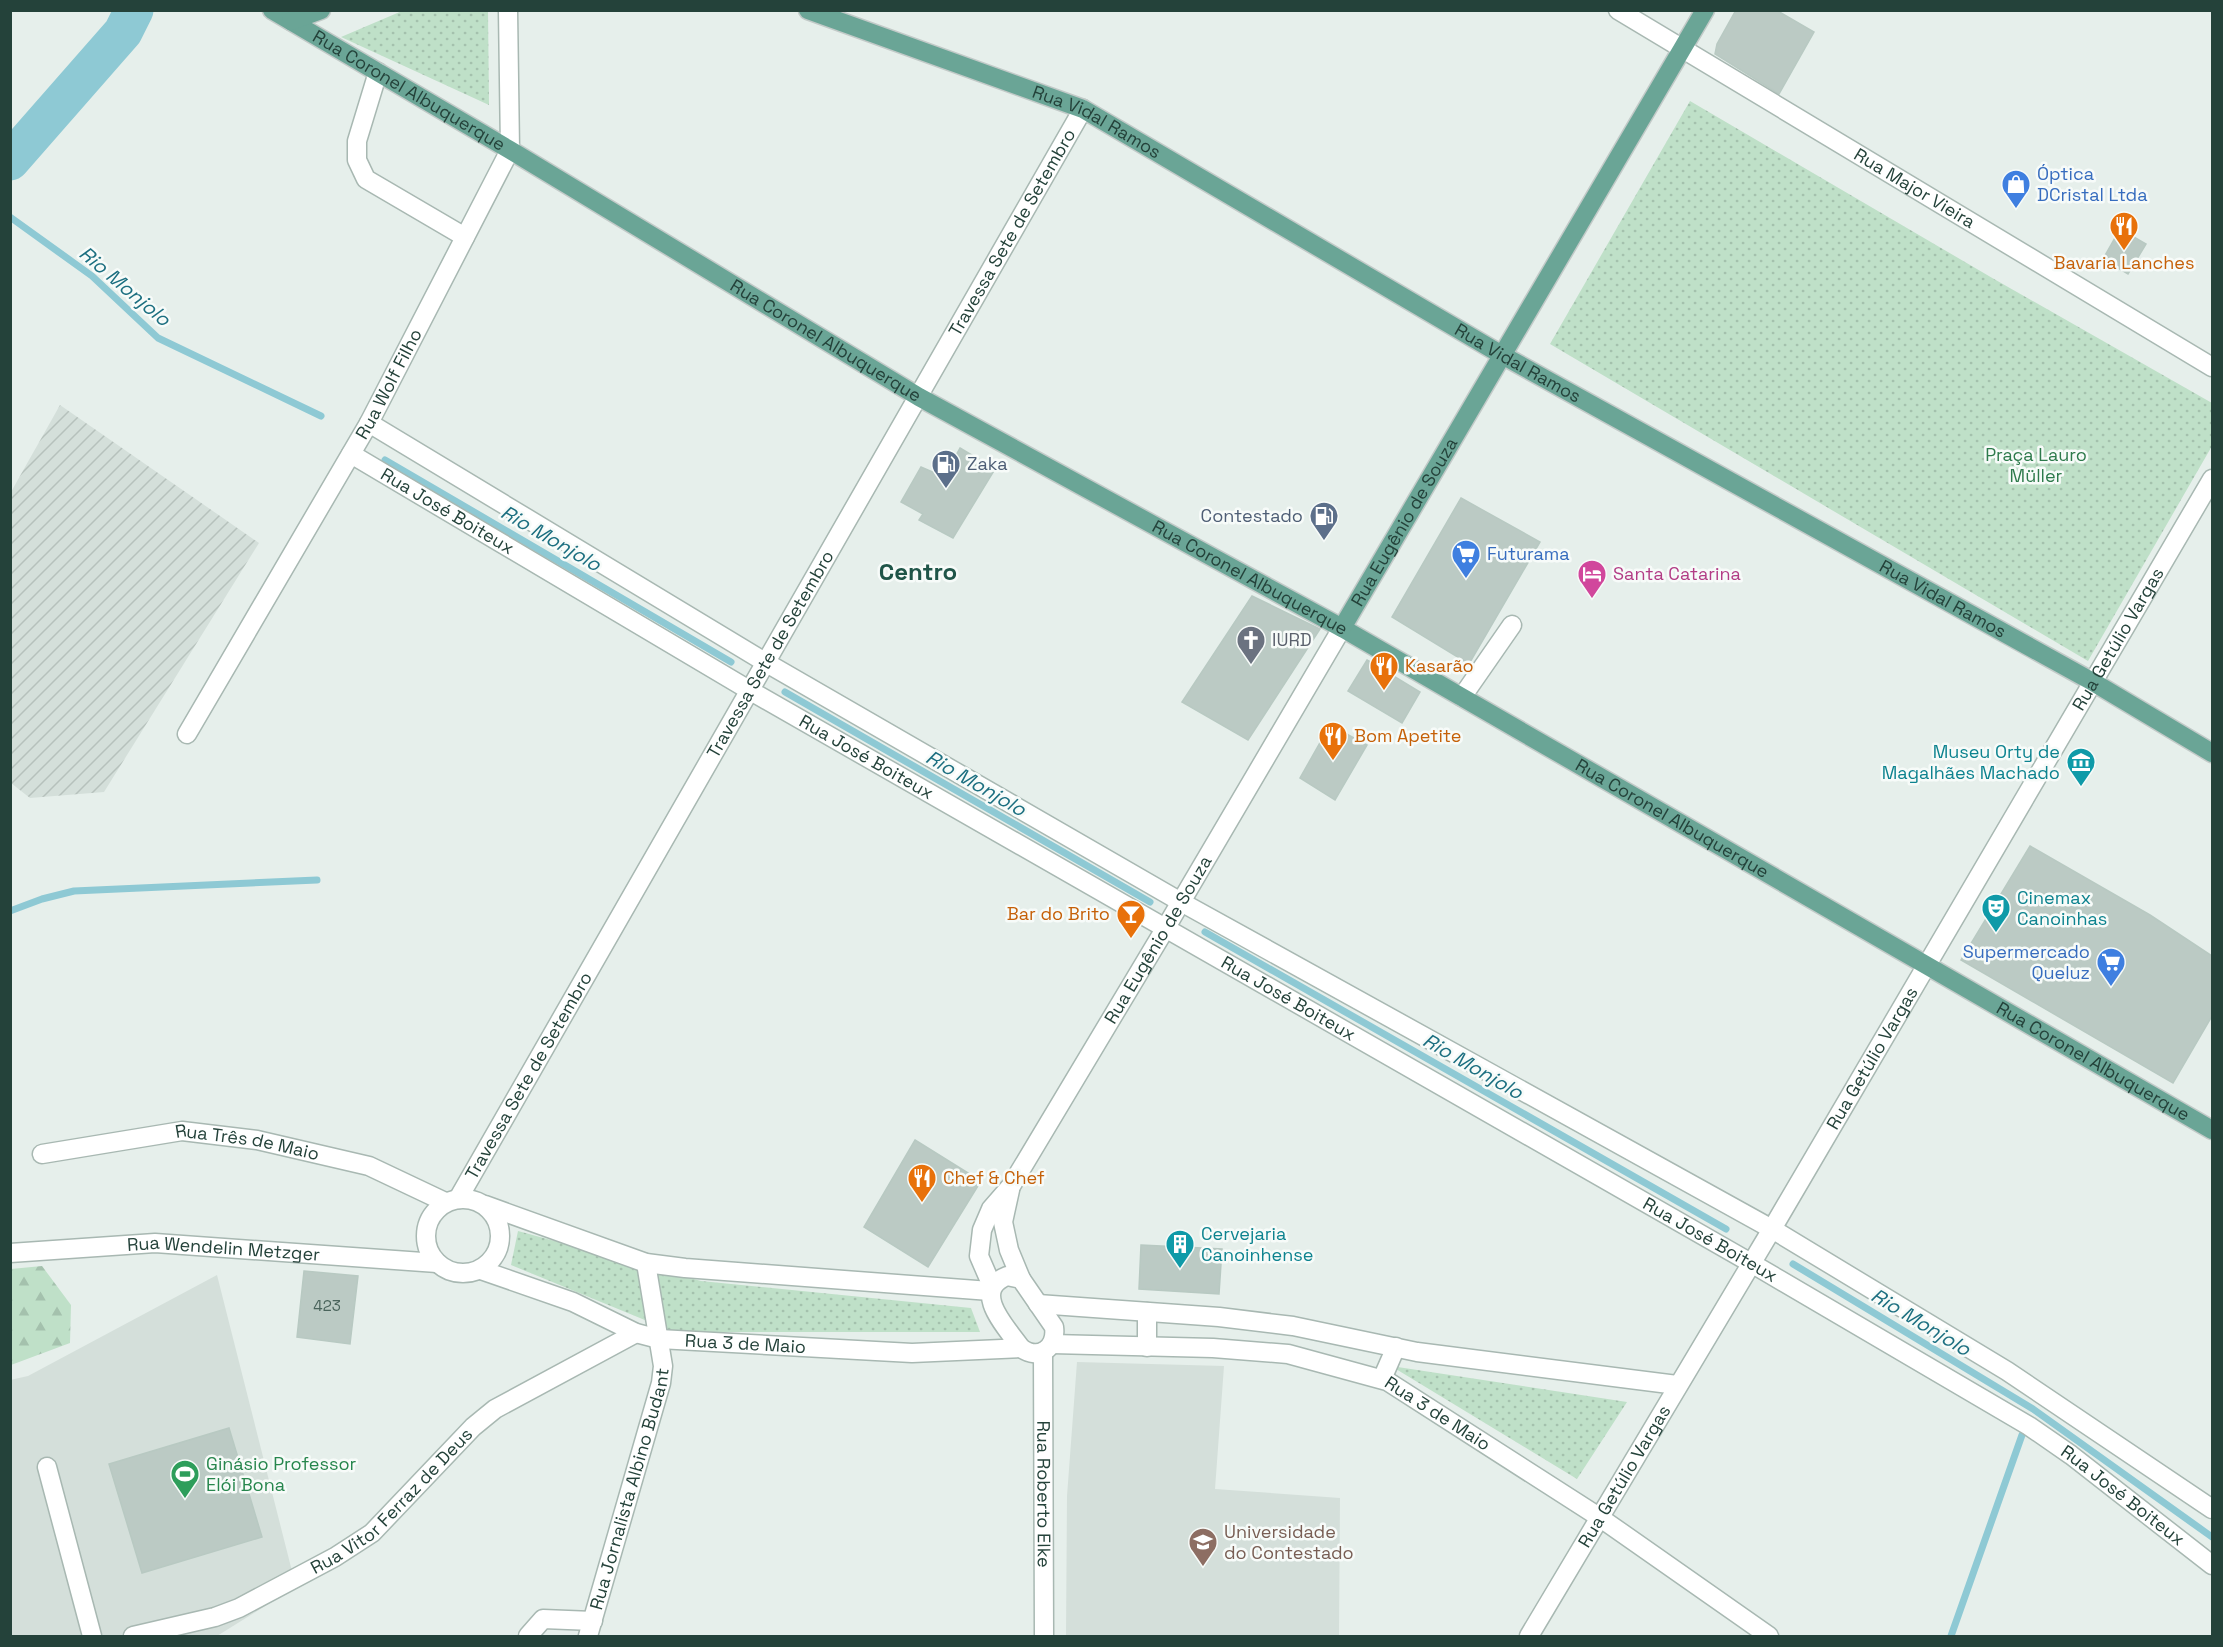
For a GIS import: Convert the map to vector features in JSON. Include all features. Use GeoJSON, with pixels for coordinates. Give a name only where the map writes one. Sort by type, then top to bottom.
{"type":"FeatureCollection","features":[{"type":"Feature","properties":{"kind":"main road","name":"Rua Coronel Albuquerque"},"geometry":{"type":"LineString","coordinates":[[272,10],[510,150],[919,397],[1342,628],[2212,1130]]}},
{"type":"Feature","properties":{"kind":"main road"},"geometry":{"type":"LineString","coordinates":[[291,21],[321,10]]}},
{"type":"Feature","properties":{"kind":"main road","name":"Rua Vidal Ramos"},"geometry":{"type":"LineString","coordinates":[[808,10],[1083,109],[1502,356],[2093,682],[2212,753]]}},
{"type":"Feature","properties":{"kind":"main road","name":"Rua Eugênio de Souza"},"geometry":{"type":"LineString","coordinates":[[1342,628],[1705,10]]}},
{"type":"Feature","properties":{"kind":"street","name":"Rua Wolf Filho"},"geometry":{"type":"LineString","coordinates":[[188,734],[369,423],[510,150],[508,10]]}},
{"type":"Feature","properties":{"kind":"street","name":"Rua Major Vieira"},"geometry":{"type":"LineString","coordinates":[[1618,10],[2212,368]]}},
{"type":"Feature","properties":{"kind":"street"},"geometry":{"type":"LineString","coordinates":[[378,72],[357,141],[357,160],[366,179],[465,237]]}},
{"type":"Feature","properties":{"kind":"street","name":"Travessa Sete de Setembro"},"geometry":{"type":"LineString","coordinates":[[452,1200],[919,397],[1083,109]]}},
{"type":"Feature","properties":{"kind":"street","name":"Rua José Boiteux"},"geometry":{"type":"LineString","coordinates":[[369,423],[765,662],[1181,902],[1772,1229],[2007,1371],[2212,1509]]}},
{"type":"Feature","properties":{"kind":"street","name":"Rua José Boiteux"},"geometry":{"type":"LineString","coordinates":[[351,454],[749,690],[1751,1263],[2029,1426],[2071,1455],[2212,1565]]}},
{"type":"Feature","properties":{"kind":"street","name":"Rua Getúlio Vargas"},"geometry":{"type":"LineString","coordinates":[[1529,1636],[1772,1229],[2212,478]]}},
{"type":"Feature","properties":{"kind":"street"},"geometry":{"type":"LineString","coordinates":[[1462,697],[1512,625]]}},
{"type":"Feature","properties":{"kind":"street","name":"Rua Eugênio de Souza"},"geometry":{"type":"LineString","coordinates":[[1021,1348],[992,1305],[991,1289],[979,1256],[982,1230],[992,1209],[1011,1186],[1165,929],[1342,628]]}},
{"type":"Feature","properties":{"kind":"street","name":"Rua Três de Maio"},"geometry":{"type":"LineString","coordinates":[[42,1154],[182,1131],[257,1140],[369,1166],[452,1200]]}},
{"type":"Feature","properties":{"kind":"street","name":"Rua Eugênio de Souza"},"geometry":{"type":"LineString","coordinates":[[1011,1186],[1003,1222],[1009,1250],[1021,1279],[1038,1304]]}},
{"type":"Feature","properties":{"kind":"street"},"geometry":{"type":"LineString","coordinates":[[485,1205],[495,1216],[501,1230],[500,1246],[493,1260],[481,1270],[465,1274],[450,1272],[436,1263],[429,1251],[426,1238],[428,1223],[435,1211],[452,1200],[472,1199],[646,1263],[685,1268],[991,1289],[997,1280],[1007,1276],[1021,1279]]}},
{"type":"Feature","properties":{"kind":"street","name":"Rua Wendelin Metzger"},"geometry":{"type":"LineString","coordinates":[[10,1253],[155,1242],[436,1263]]}},
{"type":"Feature","properties":{"kind":"street","name":"Rua Jornalista Albino Budant"},"geometry":{"type":"LineString","coordinates":[[591,1629],[661,1383],[663,1366],[646,1263]]}},
{"type":"Feature","properties":{"kind":"street","name":"Rua 3 de Maio"},"geometry":{"type":"LineString","coordinates":[[481,1270],[573,1302],[636,1333],[659,1339],[912,1353],[1021,1348],[1036,1354],[1048,1348],[1213,1348],[1288,1354],[1382,1379],[1599,1517],[1769,1636]]}},
{"type":"Feature","properties":{"kind":"street","name":"Rua 3 de Maio"},"geometry":{"type":"LineString","coordinates":[[1038,1304],[1219,1317],[1293,1326],[1418,1352],[1677,1385]]}},
{"type":"Feature","properties":{"kind":"street","name":"Rua Roberto Elke"},"geometry":{"type":"LineString","coordinates":[[1038,1304],[1054,1327],[1055,1336],[1048,1348],[1044,1636]]}},
{"type":"Feature","properties":{"kind":"street"},"geometry":{"type":"LineString","coordinates":[[1147,1347],[1148,1312]]}},
{"type":"Feature","properties":{"kind":"street","name":"Rua Vitor Ferraz de Deus"},"geometry":{"type":"LineString","coordinates":[[133,1636],[215,1617],[239,1608],[335,1557],[372,1533],[473,1427],[495,1409],[636,1333]]}},
{"type":"Feature","properties":{"kind":"street"},"geometry":{"type":"LineString","coordinates":[[1382,1379],[1396,1347]]}},
{"type":"Feature","properties":{"kind":"street"},"geometry":{"type":"LineString","coordinates":[[47,1467],[92,1636]]}},
{"type":"Feature","properties":{"kind":"street"},"geometry":{"type":"LineString","coordinates":[[528,1636],[543,1619],[591,1629]]}},
{"type":"Feature","properties":{"kind":"shaded area"},"geometry":{"type":"Polygon","coordinates":[[[60,405],[259,543],[104,792],[30,798],[11,783],[11,492],[60,405]]]}},
{"type":"Feature","properties":{"kind":"shaded area"},"geometry":{"type":"Polygon","coordinates":[[[217,1275],[296,1587],[217,1636],[11,1636],[10,1380],[28,1376],[217,1275]]]}},
{"type":"Feature","properties":{"kind":"shaded area","name":"Universidade do Contestado"},"geometry":{"type":"Polygon","coordinates":[[[1077,1362],[1224,1366],[1215,1489],[1340,1498],[1339,1636],[1066,1636],[1067,1496],[1077,1362]]]}},
{"type":"Feature","properties":{"kind":"green space"},"geometry":{"type":"Polygon","coordinates":[[[402,11],[488,11],[489,105],[341,37],[402,11]]]}},
{"type":"Feature","properties":{"kind":"green space","name":"Praça Lauro Müller"},"geometry":{"type":"Polygon","coordinates":[[[1690,101],[1994,279],[2212,403],[2212,446],[2088,661],[1550,344],[1690,101]]]}},
{"type":"Feature","properties":{"kind":"green space"},"geometry":{"type":"Polygon","coordinates":[[[518,1231],[701,1281],[971,1308],[980,1332],[674,1332],[511,1265],[518,1231]]]}},
{"type":"Feature","properties":{"kind":"green space"},"geometry":{"type":"Polygon","coordinates":[[[42,1266],[71,1305],[70,1343],[11,1365],[11,1269],[42,1266]]]}},
{"type":"Feature","properties":{"kind":"green space"},"geometry":{"type":"Polygon","coordinates":[[[1391,1366],[1627,1402],[1577,1479],[1391,1366]]]}},
{"type":"Feature","properties":{"kind":"building"},"geometry":{"type":"Polygon","coordinates":[[[1736,10],[1776,10],[1814,32],[1779,94],[1715,54],[1717,44],[1736,10]]]}},
{"type":"Feature","properties":{"kind":"building","name":"Bavaria Lanches"},"geometry":{"type":"Polygon","coordinates":[[[2120,229],[2146,244],[2128,274],[2103,259],[2120,229]]]}},
{"type":"Feature","properties":{"kind":"building","name":"Zaka"},"geometry":{"type":"Polygon","coordinates":[[[960,448],[995,469],[953,538],[919,520],[923,514],[901,502],[921,467],[944,477],[960,448]]]}},
{"type":"Feature","properties":{"kind":"building","name":"Futurama"},"geometry":{"type":"Polygon","coordinates":[[[1461,498],[1540,542],[1469,664],[1392,617],[1461,498]]]}},
{"type":"Feature","properties":{"kind":"building","name":"IURD"},"geometry":{"type":"Polygon","coordinates":[[[1252,596],[1320,629],[1248,740],[1182,702],[1252,596]]]}},
{"type":"Feature","properties":{"kind":"building","name":"Kasarão"},"geometry":{"type":"Polygon","coordinates":[[[1367,660],[1420,692],[1402,723],[1348,691],[1367,660]]]}},
{"type":"Feature","properties":{"kind":"building","name":"Bom Apetite"},"geometry":{"type":"Polygon","coordinates":[[[1330,725],[1367,745],[1335,800],[1300,778],[1330,725]]]}},
{"type":"Feature","properties":{"kind":"building","name":"Supermercado Queluz"},"geometry":{"type":"Polygon","coordinates":[[[2030,846],[2150,915],[2212,956],[2212,1016],[2173,1083],[1961,960],[2030,846]]]}},
{"type":"Feature","properties":{"kind":"building","name":"Chef & Chef"},"geometry":{"type":"Polygon","coordinates":[[[915,1140],[981,1181],[928,1267],[864,1227],[915,1140]]]}},
{"type":"Feature","properties":{"kind":"building","name":"Cervejaria Canoinhense"},"geometry":{"type":"Polygon","coordinates":[[[1141,1245],[1222,1249],[1219,1294],[1139,1289],[1141,1245]]]}},
{"type":"Feature","properties":{"kind":"building"},"geometry":{"type":"Polygon","coordinates":[[[304,1271],[358,1276],[350,1344],[297,1337],[304,1271]]]}},
{"type":"Feature","properties":{"kind":"building","name":"Ginásio Professor Elói Bona"},"geometry":{"type":"Polygon","coordinates":[[[229,1428],[262,1537],[142,1573],[109,1464],[229,1428]]]}},
{"type":"Feature","properties":{"kind":"waterway"},"geometry":{"type":"LineString","coordinates":[[10,161],[123,32],[134,10]]}},
{"type":"Feature","properties":{"kind":"waterway","name":"Rio Monjolo"},"geometry":{"type":"LineString","coordinates":[[10,217],[92,276],[158,338],[321,416]]}},
{"type":"Feature","properties":{"kind":"waterway","name":"Rio Monjolo"},"geometry":{"type":"LineString","coordinates":[[385,460],[731,662]]}},
{"type":"Feature","properties":{"kind":"waterway","name":"Rio Monjolo"},"geometry":{"type":"LineString","coordinates":[[785,692],[1150,902]]}},
{"type":"Feature","properties":{"kind":"waterway"},"geometry":{"type":"LineString","coordinates":[[10,911],[42,899],[74,891],[317,880]]}},
{"type":"Feature","properties":{"kind":"waterway","name":"Rio Monjolo"},"geometry":{"type":"LineString","coordinates":[[1205,932],[1726,1229]]}},
{"type":"Feature","properties":{"kind":"waterway","name":"Rio Monjolo"},"geometry":{"type":"LineString","coordinates":[[1793,1264],[2033,1409],[2212,1537]]}},
{"type":"Feature","properties":{"kind":"waterway"},"geometry":{"type":"LineString","coordinates":[[1951,1636],[2022,1435]]}},
{"type":"Feature","properties":{"kind":"place","name":"Óptica DCristal Ltda"},"geometry":{"type":"Point","coordinates":[2016,210]}},
{"type":"Feature","properties":{"kind":"place","name":"Bavaria Lanches"},"geometry":{"type":"Point","coordinates":[2124,252]}},
{"type":"Feature","properties":{"kind":"place","name":"Zaka"},"geometry":{"type":"Point","coordinates":[946,490]}},
{"type":"Feature","properties":{"kind":"place","name":"Contestado"},"geometry":{"type":"Point","coordinates":[1324,542]}},
{"type":"Feature","properties":{"kind":"place","name":"Futurama"},"geometry":{"type":"Point","coordinates":[1466,580]}},
{"type":"Feature","properties":{"kind":"place","name":"Santa Catarina"},"geometry":{"type":"Point","coordinates":[1592,600]}},
{"type":"Feature","properties":{"kind":"place","name":"IURD"},"geometry":{"type":"Point","coordinates":[1251,666]}},
{"type":"Feature","properties":{"kind":"place","name":"Kasarão"},"geometry":{"type":"Point","coordinates":[1384,692]}},
{"type":"Feature","properties":{"kind":"place","name":"Bom Apetite"},"geometry":{"type":"Point","coordinates":[1333,762]}},
{"type":"Feature","properties":{"kind":"place","name":"Museu Orty de Magalhães Machado"},"geometry":{"type":"Point","coordinates":[2081,788]}},
{"type":"Feature","properties":{"kind":"place","name":"Cinemax Canoinhas"},"geometry":{"type":"Point","coordinates":[1996,934]}},
{"type":"Feature","properties":{"kind":"place","name":"Bar do Brito"},"geometry":{"type":"Point","coordinates":[1131,940]}},
{"type":"Feature","properties":{"kind":"place","name":"Supermercado Queluz"},"geometry":{"type":"Point","coordinates":[2111,988]}},
{"type":"Feature","properties":{"kind":"place","name":"Chef & Chef"},"geometry":{"type":"Point","coordinates":[922,1204]}},
{"type":"Feature","properties":{"kind":"place","name":"Cervejaria Canoinhense"},"geometry":{"type":"Point","coordinates":[1180,1270]}},
{"type":"Feature","properties":{"kind":"place","name":"Ginásio Professor Elói Bona"},"geometry":{"type":"Point","coordinates":[185,1500]}},
{"type":"Feature","properties":{"kind":"place","name":"Universidade do Contestado"},"geometry":{"type":"Point","coordinates":[1203,1568]}},
{"type":"Feature","properties":{"kind":"district","name":"Centro"},"geometry":{"type":"Point","coordinates":[918,572]}}]}
